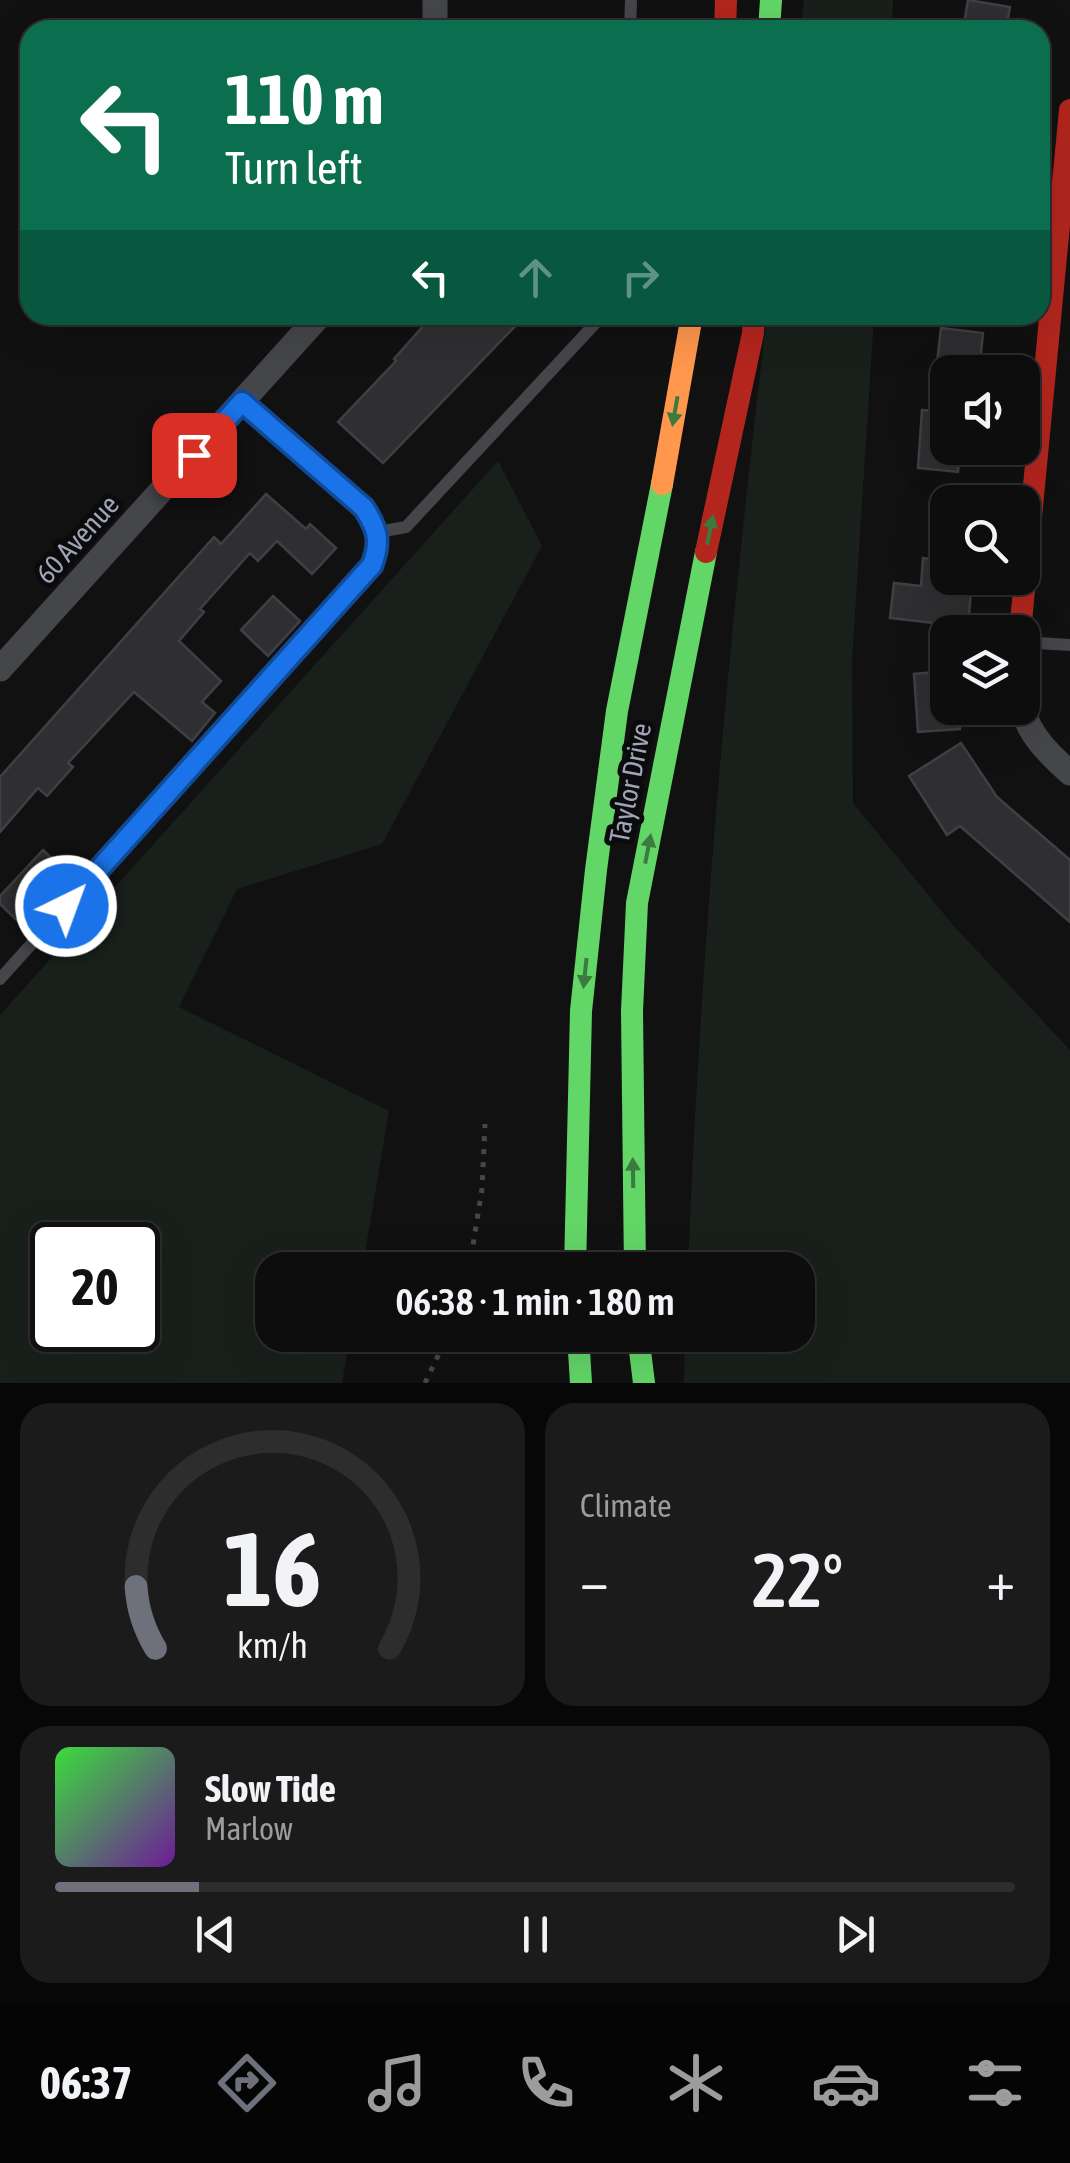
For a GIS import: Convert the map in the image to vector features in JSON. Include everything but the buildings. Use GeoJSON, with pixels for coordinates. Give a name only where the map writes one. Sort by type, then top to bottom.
{"type":"FeatureCollection","features":[{"type":"Feature","properties":{"kind":"main road"},"geometry":{"type":"LineString","coordinates":[[1050,319],[1070,110]]}},
{"type":"Feature","properties":{"kind":"main road","name":"Taylor Drive"},"geometry":{"type":"LineString","coordinates":[[575,1252],[580,1010],[596,870],[616,711],[649,556],[690,325]]}},
{"type":"Feature","properties":{"kind":"main road","name":"Taylor Drive"},"geometry":{"type":"LineString","coordinates":[[634,1252],[632,1011],[637,903],[752,325]]}},
{"type":"Feature","properties":{"kind":"main road"},"geometry":{"type":"LineString","coordinates":[[1022,615],[1049,325]]}},
{"type":"Feature","properties":{"kind":"main road"},"geometry":{"type":"LineString","coordinates":[[579,1352],[581,1383]]}},
{"type":"Feature","properties":{"kind":"main road"},"geometry":{"type":"LineString","coordinates":[[640,1352],[644,1383]]}},
{"type":"Feature","properties":{"kind":"street","name":"60 Avenue"},"geometry":{"type":"LineString","coordinates":[[0,669],[311,325]]}},
{"type":"Feature","properties":{"kind":"street"},"geometry":{"type":"LineString","coordinates":[[1030,725],[1038,742],[1070,773]]}},
{"type":"Feature","properties":{"kind":"lane"},"geometry":{"type":"LineString","coordinates":[[378,532],[406,527],[594,325]]}},
{"type":"Feature","properties":{"kind":"lane"},"geometry":{"type":"LineString","coordinates":[[0,979],[372,565],[378,532],[364,508],[242,402]]}},
{"type":"Feature","properties":{"kind":"lane"},"geometry":{"type":"LineString","coordinates":[[1040,643],[1070,645]]}},
{"type":"Feature","properties":{"kind":"path"},"geometry":{"type":"LineString","coordinates":[[471,1252],[482,1189],[485,1124]]}},
{"type":"Feature","properties":{"kind":"path"},"geometry":{"type":"LineString","coordinates":[[425,1383],[440,1352]]}},
{"type":"Feature","properties":{"kind":"shaded area"},"geometry":{"type":"Polygon","coordinates":[[[804,0],[893,0],[892,20],[802,20],[804,0]]]}},
{"type":"Feature","properties":{"kind":"shaded area"},"geometry":{"type":"Polygon","coordinates":[[[766,325],[873,325],[852,662],[853,803],[952,924],[1070,1050],[1070,1383],[684,1383],[685,1352],[815,1352],[815,1252],[689,1252],[718,792],[766,325]]]}},
{"type":"Feature","properties":{"kind":"shaded area"},"geometry":{"type":"Polygon","coordinates":[[[498,461],[542,546],[382,844],[237,889],[179,1007],[389,1111],[365,1252],[255,1252],[255,1352],[347,1352],[342,1383],[0,1383],[0,1015],[498,461]]]}},
{"type":"Feature","properties":{"kind":"traffic: fast"},"geometry":{"type":"LineString","coordinates":[[770,20],[771,0]]}},
{"type":"Feature","properties":{"kind":"traffic: fast"},"geometry":{"type":"LineString","coordinates":[[575,1252],[581,1011],[596,870],[617,711],[662,484]]}},
{"type":"Feature","properties":{"kind":"traffic: fast"},"geometry":{"type":"LineString","coordinates":[[635,1252],[632,1011],[637,903],[706,552]]}},
{"type":"Feature","properties":{"kind":"traffic: fast"},"geometry":{"type":"LineString","coordinates":[[579,1352],[581,1383]]}},
{"type":"Feature","properties":{"kind":"traffic: fast"},"geometry":{"type":"LineString","coordinates":[[640,1352],[644,1383]]}},
{"type":"Feature","properties":{"kind":"traffic: slow"},"geometry":{"type":"LineString","coordinates":[[662,484],[690,325]]}},
{"type":"Feature","properties":{"kind":"traffic: jam"},"geometry":{"type":"LineString","coordinates":[[725,20],[726,0]]}},
{"type":"Feature","properties":{"kind":"traffic: jam"},"geometry":{"type":"LineString","coordinates":[[1050,319],[1070,110]]}},
{"type":"Feature","properties":{"kind":"traffic: jam"},"geometry":{"type":"LineString","coordinates":[[706,552],[753,325]]}},
{"type":"Feature","properties":{"kind":"traffic: jam"},"geometry":{"type":"LineString","coordinates":[[1022,615],[1049,325]]}},
{"type":"Feature","properties":{"kind":"route"},"geometry":{"type":"LineString","coordinates":[[66,906],[372,565],[378,548],[378,529],[364,508],[242,402],[194,455]]}}]}
